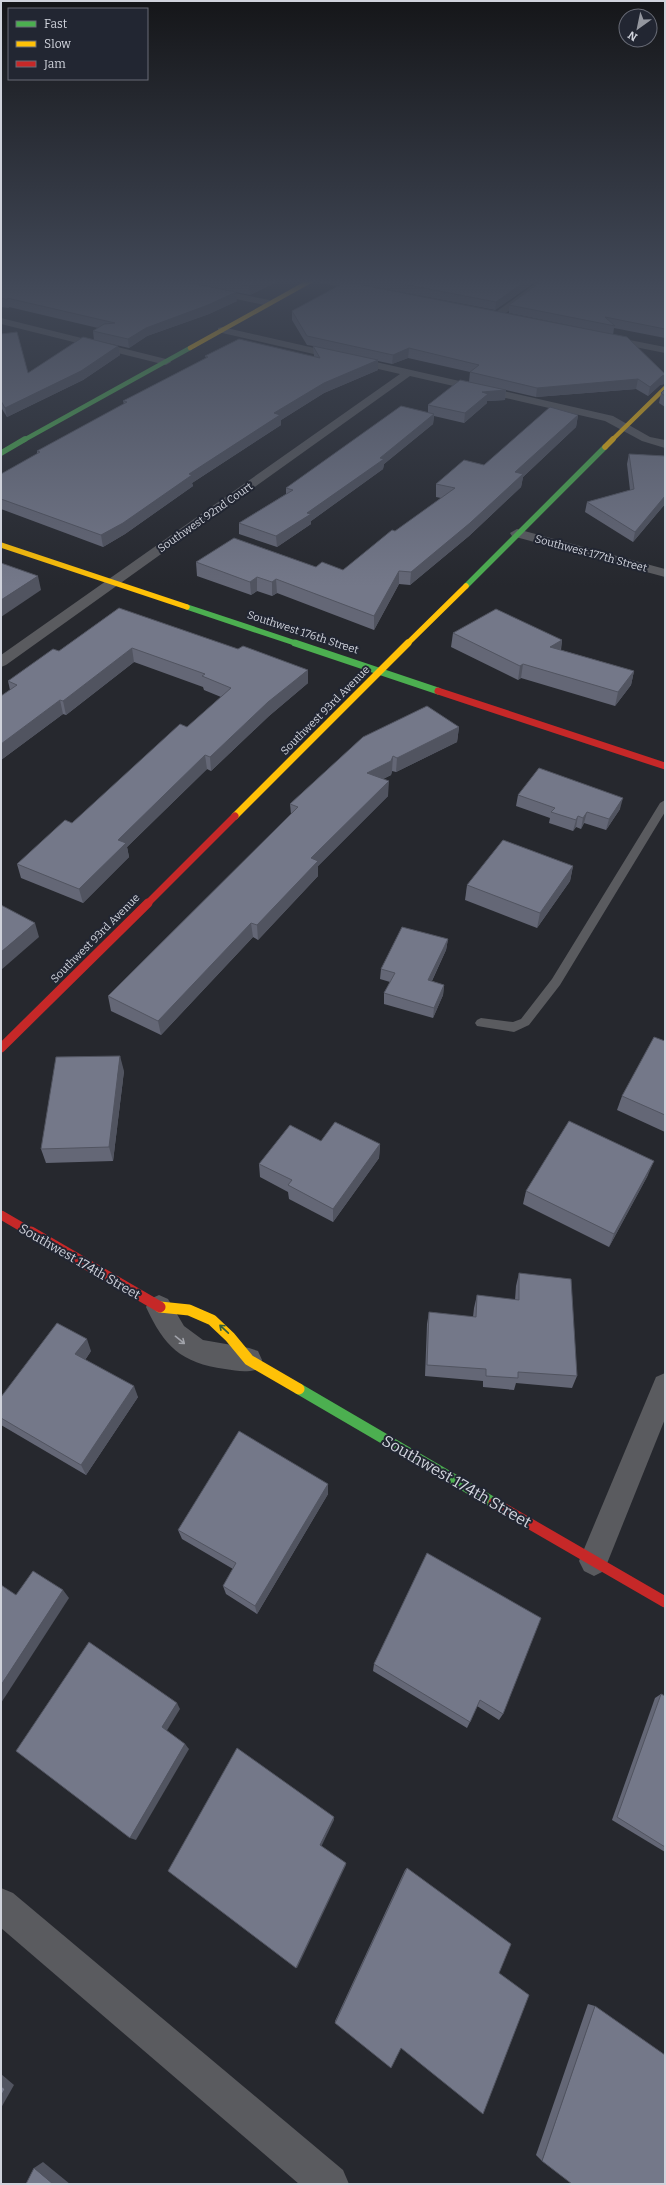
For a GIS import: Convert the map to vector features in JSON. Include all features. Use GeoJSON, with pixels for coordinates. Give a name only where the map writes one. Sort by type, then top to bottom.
{"type":"FeatureCollection","features":[{"type":"Feature","properties":{"kind":"street"},"geometry":{"type":"LineString","coordinates":[[1,453],[130,382]]}},
{"type":"Feature","properties":{"kind":"street","name":"Southwest 92nd Court"},"geometry":{"type":"LineString","coordinates":[[1,662],[395,382]]}},
{"type":"Feature","properties":{"kind":"street"},"geometry":{"type":"LineString","coordinates":[[452,382],[609,418],[646,439],[665,444]]}},
{"type":"Feature","properties":{"kind":"street","name":"Southwest 93rd Avenue"},"geometry":{"type":"LineString","coordinates":[[1,1048],[381,671],[517,533],[665,388]]}},
{"type":"Feature","properties":{"kind":"street","name":"Southwest 177th Street"},"geometry":{"type":"LineString","coordinates":[[517,533],[665,573]]}},
{"type":"Feature","properties":{"kind":"street","name":"Southwest 176th Street"},"geometry":{"type":"LineString","coordinates":[[1,545],[665,766]]}},
{"type":"Feature","properties":{"kind":"street","name":"Southwest 174th Street"},"geometry":{"type":"LineString","coordinates":[[1,1214],[159,1307],[188,1309],[210,1318],[225,1330],[249,1360],[665,1602]]}},
{"type":"Feature","properties":{"kind":"street","name":"Southwest 174th Street"},"geometry":{"type":"LineString","coordinates":[[159,1307],[167,1326],[176,1338],[198,1352],[214,1356],[249,1360]]}},
{"type":"Feature","properties":{"kind":"street"},"geometry":{"type":"LineString","coordinates":[[594,1561],[665,1386]]}},
{"type":"Feature","properties":{"kind":"street"},"geometry":{"type":"LineString","coordinates":[[1,1905],[329,2184]]}},
{"type":"Feature","properties":{"kind":"lane"},"geometry":{"type":"LineString","coordinates":[[481,1023],[514,1028],[525,1022],[556,982],[665,803]]}},
{"type":"Feature","properties":{"kind":"building"},"geometry":{"type":"Polygon","coordinates":[[[1,382],[58,382],[5,408],[1,401],[1,382]]]}},
{"type":"Feature","properties":{"kind":"building"},"geometry":{"type":"Polygon","coordinates":[[[160,382],[326,382],[274,413],[280,415],[189,474],[192,475],[123,523],[101,535],[1,499],[1,474],[40,452],[37,451],[127,402],[123,401],[160,382]]]}},
{"type":"Feature","properties":{"kind":"building"},"geometry":{"type":"Polygon","coordinates":[[[457,382],[469,382],[506,390],[482,392],[488,394],[465,413],[428,405],[457,382]]]}},
{"type":"Feature","properties":{"kind":"building"},"geometry":{"type":"Polygon","coordinates":[[[512,382],[605,382],[537,388],[512,382]]]}},
{"type":"Feature","properties":{"kind":"building"},"geometry":{"type":"Polygon","coordinates":[[[642,382],[655,382],[650,387],[642,382]]]}},
{"type":"Feature","properties":{"kind":"building"},"geometry":{"type":"Polygon","coordinates":[[[665,389],[665,396],[661,393],[665,389]]]}},
{"type":"Feature","properties":{"kind":"building"},"geometry":{"type":"Polygon","coordinates":[[[401,406],[434,414],[380,458],[384,459],[307,513],[311,514],[276,536],[239,523],[293,490],[286,488],[401,406]]]}},
{"type":"Feature","properties":{"kind":"building"},"geometry":{"type":"Polygon","coordinates":[[[550,407],[578,415],[515,472],[523,474],[470,523],[411,572],[399,571],[374,616],[276,579],[272,582],[257,577],[250,582],[196,562],[234,538],[316,567],[322,562],[343,570],[392,530],[395,531],[455,488],[436,484],[464,460],[484,465],[550,407]]]}},
{"type":"Feature","properties":{"kind":"building"},"geometry":{"type":"Polygon","coordinates":[[[629,454],[665,456],[665,496],[635,532],[587,502],[634,489],[629,454]]]}},
{"type":"Feature","properties":{"kind":"building"},"geometry":{"type":"Polygon","coordinates":[[[1,563],[38,576],[1,600],[1,563]]]}},
{"type":"Feature","properties":{"kind":"building"},"geometry":{"type":"Polygon","coordinates":[[[119,608],[238,649],[243,646],[308,670],[268,702],[210,757],[205,755],[118,840],[126,843],[79,889],[17,864],[65,820],[72,823],[180,724],[187,727],[231,688],[202,676],[205,674],[132,648],[63,701],[60,700],[1,744],[1,696],[17,685],[8,681],[53,649],[59,651],[119,608]]]}},
{"type":"Feature","properties":{"kind":"building"},"geometry":{"type":"Polygon","coordinates":[[[496,609],[562,640],[550,647],[634,671],[618,692],[523,664],[520,666],[453,633],[496,609]]]}},
{"type":"Feature","properties":{"kind":"building"},"geometry":{"type":"Polygon","coordinates":[[[427,706],[459,727],[397,758],[393,756],[391,761],[367,773],[389,781],[311,858],[318,861],[257,925],[251,923],[158,1021],[108,996],[298,807],[290,804],[363,737],[427,706]]]}},
{"type":"Feature","properties":{"kind":"building"},"geometry":{"type":"Polygon","coordinates":[[[539,768],[623,798],[609,819],[587,812],[583,818],[578,816],[576,820],[551,812],[555,808],[518,795],[539,768]]]}},
{"type":"Feature","properties":{"kind":"building"},"geometry":{"type":"Polygon","coordinates":[[[503,840],[573,866],[540,913],[467,885],[503,840]]]}},
{"type":"Feature","properties":{"kind":"building"},"geometry":{"type":"Polygon","coordinates":[[[1,905],[35,923],[1,952],[1,905]]]}},
{"type":"Feature","properties":{"kind":"building"},"geometry":{"type":"Polygon","coordinates":[[[402,927],[448,939],[428,980],[444,985],[434,1008],[384,993],[395,973],[381,969],[402,927]]]}},
{"type":"Feature","properties":{"kind":"building"},"geometry":{"type":"Polygon","coordinates":[[[654,1037],[665,1041],[665,1115],[622,1096],[654,1037]]]}},
{"type":"Feature","properties":{"kind":"building"},"geometry":{"type":"Polygon","coordinates":[[[120,1056],[109,1147],[41,1149],[56,1057],[120,1056]]]}},
{"type":"Feature","properties":{"kind":"building"},"geometry":{"type":"Polygon","coordinates":[[[569,1121],[654,1161],[614,1234],[526,1191],[569,1121]]]}},
{"type":"Feature","properties":{"kind":"building"},"geometry":{"type":"Polygon","coordinates":[[[335,1122],[380,1144],[333,1209],[288,1185],[292,1180],[259,1164],[290,1125],[321,1141],[335,1122]]]}},
{"type":"Feature","properties":{"kind":"building"},"geometry":{"type":"Polygon","coordinates":[[[519,1273],[571,1279],[577,1376],[518,1372],[518,1378],[486,1376],[486,1369],[427,1365],[429,1312],[476,1317],[477,1295],[519,1300],[519,1273]]]}},
{"type":"Feature","properties":{"kind":"building"},"geometry":{"type":"Polygon","coordinates":[[[57,1323],[87,1339],[75,1354],[134,1386],[81,1465],[1,1418],[1,1397],[57,1323]]]}},
{"type":"Feature","properties":{"kind":"building"},"geometry":{"type":"Polygon","coordinates":[[[239,1431],[328,1484],[255,1606],[223,1586],[236,1563],[178,1530],[239,1431]]]}},
{"type":"Feature","properties":{"kind":"building"},"geometry":{"type":"Polygon","coordinates":[[[427,1553],[541,1618],[503,1714],[480,1700],[470,1722],[374,1664],[427,1553]]]}},
{"type":"Feature","properties":{"kind":"building"},"geometry":{"type":"Polygon","coordinates":[[[33,1571],[63,1590],[1,1685],[1,1585],[16,1595],[33,1571]]]}},
{"type":"Feature","properties":{"kind":"building"},"geometry":{"type":"Polygon","coordinates":[[[89,1642],[177,1703],[162,1727],[185,1744],[130,1838],[16,1751],[89,1642]]]}},
{"type":"Feature","properties":{"kind":"building"},"geometry":{"type":"Polygon","coordinates":[[[661,1694],[665,1696],[665,1847],[617,1817],[661,1694]]]}},
{"type":"Feature","properties":{"kind":"building"},"geometry":{"type":"Polygon","coordinates":[[[237,1748],[334,1817],[320,1845],[346,1863],[296,1968],[168,1871],[237,1748]]]}},
{"type":"Feature","properties":{"kind":"building"},"geometry":{"type":"Polygon","coordinates":[[[407,1868],[511,1944],[499,1973],[529,1995],[483,2114],[401,2048],[391,2068],[335,2023],[407,1868]]]}},
{"type":"Feature","properties":{"kind":"building"},"geometry":{"type":"Polygon","coordinates":[[[595,2006],[665,2055],[665,2184],[572,2184],[542,2161],[595,2006]]]}},
{"type":"Feature","properties":{"kind":"building"},"geometry":{"type":"Polygon","coordinates":[[[1,2086],[5,2089],[1,2096],[1,2086]]]}},
{"type":"Feature","properties":{"kind":"building"},"geometry":{"type":"Polygon","coordinates":[[[34,2168],[53,2184],[26,2184],[34,2168]]]}},
{"type":"Feature","properties":{"kind":"traffic: fast"},"geometry":{"type":"LineString","coordinates":[[1,453],[129,382]]}},
{"type":"Feature","properties":{"kind":"traffic: fast"},"geometry":{"type":"LineString","coordinates":[[466,586],[605,447]]}},
{"type":"Feature","properties":{"kind":"traffic: fast"},"geometry":{"type":"LineString","coordinates":[[187,607],[438,691]]}},
{"type":"Feature","properties":{"kind":"traffic: fast"},"geometry":{"type":"LineString","coordinates":[[299,1389],[494,1503]]}},
{"type":"Feature","properties":{"kind":"traffic: slow"},"geometry":{"type":"LineString","coordinates":[[605,447],[665,388]]}},
{"type":"Feature","properties":{"kind":"traffic: slow"},"geometry":{"type":"LineString","coordinates":[[1,545],[187,607]]}},
{"type":"Feature","properties":{"kind":"traffic: slow"},"geometry":{"type":"LineString","coordinates":[[235,816],[466,586]]}},
{"type":"Feature","properties":{"kind":"traffic: slow"},"geometry":{"type":"LineString","coordinates":[[160,1307],[189,1310],[212,1320],[230,1337],[249,1360],[299,1389]]}},
{"type":"Feature","properties":{"kind":"traffic: jam"},"geometry":{"type":"LineString","coordinates":[[438,691],[665,766]]}},
{"type":"Feature","properties":{"kind":"traffic: jam"},"geometry":{"type":"LineString","coordinates":[[1,1048],[235,816]]}},
{"type":"Feature","properties":{"kind":"traffic: jam"},"geometry":{"type":"LineString","coordinates":[[1,1215],[160,1307]]}},
{"type":"Feature","properties":{"kind":"traffic: jam"},"geometry":{"type":"LineString","coordinates":[[494,1503],[665,1602]]}}]}
